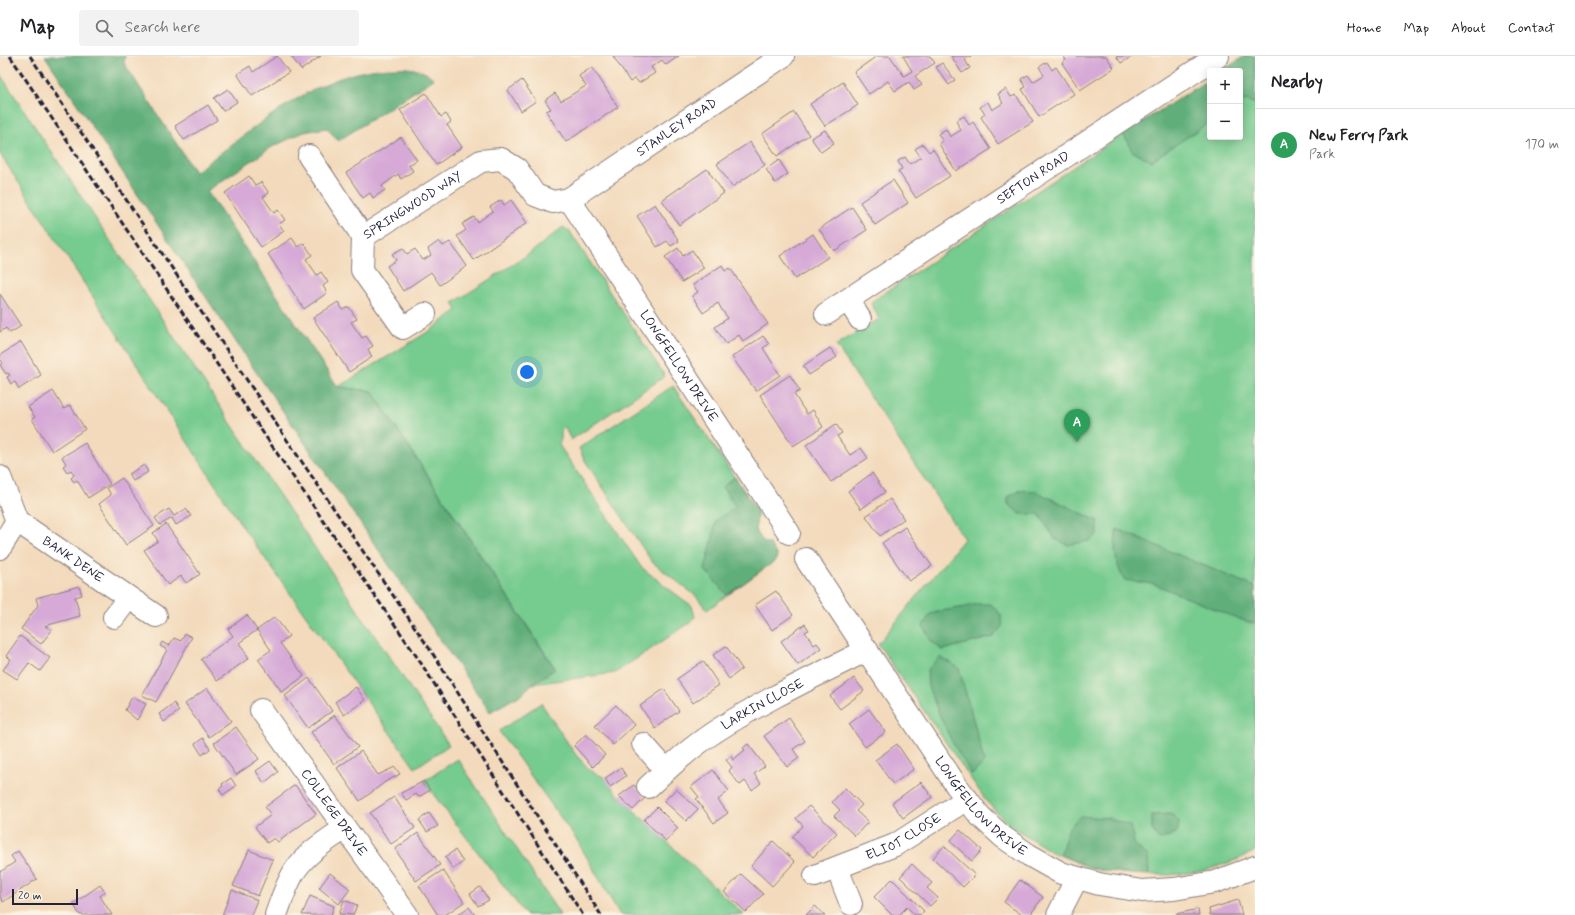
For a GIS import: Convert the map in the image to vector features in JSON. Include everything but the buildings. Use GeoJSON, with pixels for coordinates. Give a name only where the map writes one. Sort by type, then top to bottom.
{"type":"FeatureCollection","features":[{"type":"Feature","properties":{"kind":"street","name":"STANLEY ROAD"},"geometry":{"type":"LineString","coordinates":[[570,199],[783,56]]}},
{"type":"Feature","properties":{"kind":"street","name":"SEFTON ROAD"},"geometry":{"type":"LineString","coordinates":[[826,314],[1218,56]]}},
{"type":"Feature","properties":{"kind":"street"},"geometry":{"type":"LineString","coordinates":[[310,156],[364,237]]}},
{"type":"Feature","properties":{"kind":"street","name":"SPRINGWOOD WAY"},"geometry":{"type":"LineString","coordinates":[[425,314],[403,328],[362,270],[364,237],[481,161],[501,159],[517,169],[535,195],[553,202],[570,199]]}},
{"type":"Feature","properties":{"kind":"street","name":"LONGFELLOW DRIVE"},"geometry":{"type":"LineString","coordinates":[[570,199],[789,533]]}},
{"type":"Feature","properties":{"kind":"street"},"geometry":{"type":"LineString","coordinates":[[848,300],[860,319]]}},
{"type":"Feature","properties":{"kind":"street"},"geometry":{"type":"LineString","coordinates":[[0,477],[17,521],[0,548]]}},
{"type":"Feature","properties":{"kind":"street","name":"BANK DENE"},"geometry":{"type":"LineString","coordinates":[[17,521],[156,616]]}},
{"type":"Feature","properties":{"kind":"street","name":"LONGFELLOW DRIVE"},"geometry":{"type":"LineString","coordinates":[[806,559],[956,785],[980,816],[1003,837],[1029,855],[1061,873],[1099,884],[1142,891],[1174,889],[1215,882],[1255,867]]}},
{"type":"Feature","properties":{"kind":"street"},"geometry":{"type":"LineString","coordinates":[[114,617],[128,598]]}},
{"type":"Feature","properties":{"kind":"street","name":"LARKIN CLOSE"},"geometry":{"type":"LineString","coordinates":[[648,787],[666,770],[715,731],[759,705],[867,650]]}},
{"type":"Feature","properties":{"kind":"street","name":"COLLEGE DRIVE"},"geometry":{"type":"LineString","coordinates":[[261,710],[408,915]]}},
{"type":"Feature","properties":{"kind":"street"},"geometry":{"type":"LineString","coordinates":[[643,744],[666,770]]}},
{"type":"Feature","properties":{"kind":"street","name":"ELIOT CLOSE"},"geometry":{"type":"LineString","coordinates":[[815,876],[895,845],[967,799]]}},
{"type":"Feature","properties":{"kind":"street"},"geometry":{"type":"LineString","coordinates":[[276,915],[293,873],[304,858],[345,828]]}},
{"type":"Feature","properties":{"kind":"street"},"geometry":{"type":"LineString","coordinates":[[837,868],[851,904]]}},
{"type":"Feature","properties":{"kind":"street"},"geometry":{"type":"LineString","coordinates":[[1058,915],[1077,878]]}},
{"type":"Feature","properties":{"kind":"green space"},"geometry":{"type":"Polygon","coordinates":[[[45,56],[125,56],[124,63],[195,172],[264,120],[288,104],[313,90],[339,79],[366,71],[410,68],[426,73],[434,79],[338,141],[327,128],[304,132],[272,147],[207,191],[338,387],[372,391],[555,669],[532,684],[522,694],[490,712],[256,372],[45,56]]]}},
{"type":"Feature","properties":{"kind":"green space"},"geometry":{"type":"Polygon","coordinates":[[[1245,56],[1255,56],[1255,851],[1239,859],[1204,871],[1170,875],[1130,874],[1093,869],[1052,852],[1008,824],[987,802],[878,644],[964,539],[836,345],[879,319],[871,302],[1123,134],[1207,81],[1207,140],[1243,140],[1243,68],[1227,68],[1245,56]]]}},
{"type":"Feature","properties":{"kind":"green space"},"geometry":{"type":"Polygon","coordinates":[[[1245,56],[1255,56],[1255,104],[1246,100],[1243,102],[1243,68],[1227,68],[1245,56]]]}},
{"type":"Feature","properties":{"kind":"green space"},"geometry":{"type":"Polygon","coordinates":[[[0,74],[246,446],[449,745],[415,768],[244,529],[0,154],[0,74]]]}},
{"type":"Feature","properties":{"kind":"green space"},"geometry":{"type":"Polygon","coordinates":[[[1207,81],[1207,124],[1151,161],[1132,151],[1123,134],[1207,81]]]}},
{"type":"Feature","properties":{"kind":"green space"},"geometry":{"type":"Polygon","coordinates":[[[563,227],[570,232],[665,376],[571,440],[564,426],[561,429],[561,439],[559,445],[641,567],[692,606],[695,617],[691,622],[615,673],[532,684],[555,668],[372,391],[338,387],[431,330],[457,310],[453,303],[529,254],[563,227]]]}},
{"type":"Feature","properties":{"kind":"green space"},"geometry":{"type":"Polygon","coordinates":[[[673,386],[758,512],[755,530],[765,544],[770,544],[777,556],[776,560],[707,610],[696,596],[652,562],[584,459],[579,448],[673,386]]]}},
{"type":"Feature","properties":{"kind":"green space"},"geometry":{"type":"Polygon","coordinates":[[[735,477],[758,512],[755,530],[765,544],[770,544],[777,556],[776,560],[727,595],[705,570],[716,520],[736,507],[722,487],[735,477]]]}},
{"type":"Feature","properties":{"kind":"green space"},"geometry":{"type":"Polygon","coordinates":[[[1021,490],[1035,491],[1098,521],[1098,534],[1089,541],[1068,545],[1055,539],[1039,514],[1020,514],[1008,504],[1008,497],[1021,490]]]}},
{"type":"Feature","properties":{"kind":"green space"},"geometry":{"type":"Polygon","coordinates":[[[1117,529],[1255,587],[1255,624],[1239,619],[1154,584],[1124,580],[1115,549],[1117,529]]]}},
{"type":"Feature","properties":{"kind":"green space"},"geometry":{"type":"Polygon","coordinates":[[[977,604],[991,604],[1001,615],[1002,626],[993,637],[942,650],[931,641],[923,626],[930,614],[977,604]]]}},
{"type":"Feature","properties":{"kind":"green space"},"geometry":{"type":"Polygon","coordinates":[[[940,657],[959,668],[975,726],[984,762],[972,775],[952,742],[928,687],[927,670],[940,657]]]}},
{"type":"Feature","properties":{"kind":"green space"},"geometry":{"type":"Polygon","coordinates":[[[541,703],[576,755],[590,770],[605,778],[619,796],[744,915],[620,915],[578,842],[499,731],[541,703]]]}},
{"type":"Feature","properties":{"kind":"green space"},"geometry":{"type":"Polygon","coordinates":[[[458,759],[560,915],[526,915],[424,781],[458,759]]]}},
{"type":"Feature","properties":{"kind":"green space"},"geometry":{"type":"Polygon","coordinates":[[[1171,814],[1179,821],[1178,832],[1160,840],[1152,830],[1152,815],[1171,814]]]}},
{"type":"Feature","properties":{"kind":"green space"},"geometry":{"type":"Polygon","coordinates":[[[1080,816],[1109,818],[1130,826],[1135,845],[1148,856],[1149,875],[1093,869],[1060,855],[1069,827],[1080,816]]]}},
{"type":"Feature","properties":{"kind":"railway"},"geometry":{"type":"LineString","coordinates":[[10,56],[272,446],[417,657],[583,915]]}},
{"type":"Feature","properties":{"kind":"railway"},"geometry":{"type":"LineString","coordinates":[[30,56],[287,440],[429,648],[601,915]]}},
{"type":"Feature","properties":{"kind":"place","name":"New Ferry Park"},"geometry":{"type":"Point","coordinates":[1077,442]}}]}
